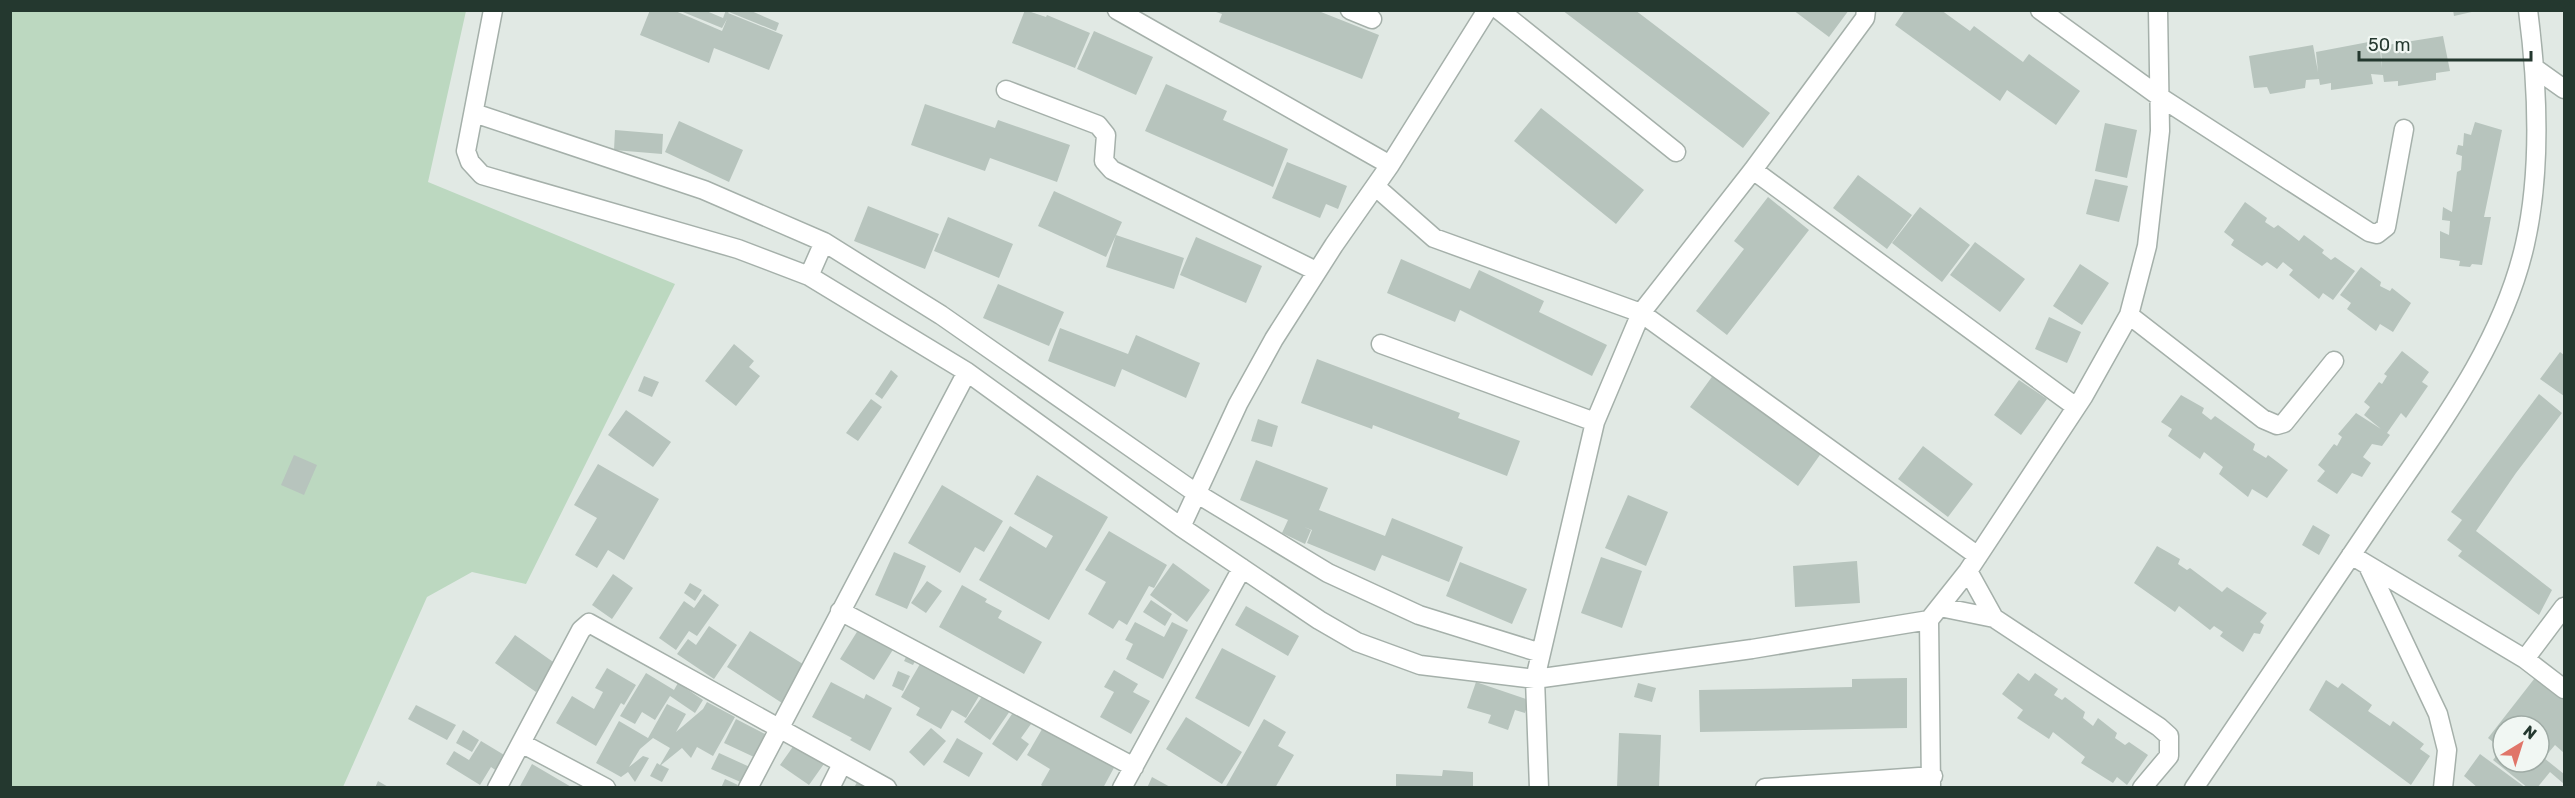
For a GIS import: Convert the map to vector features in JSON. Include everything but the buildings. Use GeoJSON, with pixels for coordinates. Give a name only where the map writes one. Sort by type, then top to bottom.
{"type":"FeatureCollection","features":[{"type":"Feature","properties":{"kind":"street"},"geometry":{"type":"LineString","coordinates":[[493,10],[466,151],[470,162],[482,175],[727,246],[809,276],[967,372],[1181,527],[1357,642],[1420,665],[1535,679],[1763,648],[1935,613],[1994,618],[2159,727],[2169,736],[2169,756],[2142,788]]}},
{"type":"Feature","properties":{"kind":"street"},"geometry":{"type":"LineString","coordinates":[[1117,10],[1390,165]]}},
{"type":"Feature","properties":{"kind":"street"},"geometry":{"type":"LineString","coordinates":[[1350,10],[1372,19]]}},
{"type":"Feature","properties":{"kind":"street"},"geometry":{"type":"LineString","coordinates":[[1181,527],[1238,404],[1316,272],[1376,187],[1487,10]]}},
{"type":"Feature","properties":{"kind":"street"},"geometry":{"type":"LineString","coordinates":[[1499,10],[1676,152]]}},
{"type":"Feature","properties":{"kind":"street"},"geometry":{"type":"LineString","coordinates":[[1539,788],[1535,679],[1595,422],[1641,313],[1753,170],[1864,18],[1866,10]]}},
{"type":"Feature","properties":{"kind":"street"},"geometry":{"type":"LineString","coordinates":[[2040,10],[2160,97],[2369,232],[2377,234],[2386,227],[2404,129]]}},
{"type":"Feature","properties":{"kind":"street"},"geometry":{"type":"LineString","coordinates":[[1765,788],[1932,782],[1935,613],[1973,563],[2076,407],[2129,315],[2147,246],[2160,131],[2158,10]]}},
{"type":"Feature","properties":{"kind":"street"},"geometry":{"type":"LineString","coordinates":[[2194,788],[2450,408],[2506,302],[2525,245],[2535,177],[2536,69],[2528,10]]}},
{"type":"Feature","properties":{"kind":"street"},"geometry":{"type":"LineString","coordinates":[[2536,69],[2565,89]]}},
{"type":"Feature","properties":{"kind":"street"},"geometry":{"type":"LineString","coordinates":[[1006,90],[1098,125],[1106,135],[1104,161],[1112,170],[1316,272]]}},
{"type":"Feature","properties":{"kind":"street"},"geometry":{"type":"LineString","coordinates":[[474,113],[704,190],[824,242],[941,315],[1196,493],[1328,573],[1408,610],[1541,653]]}},
{"type":"Feature","properties":{"kind":"street"},"geometry":{"type":"LineString","coordinates":[[1753,170],[2076,407]]}},
{"type":"Feature","properties":{"kind":"street"},"geometry":{"type":"LineString","coordinates":[[1376,187],[1434,238],[1641,313],[1973,563],[1994,618]]}},
{"type":"Feature","properties":{"kind":"street"},"geometry":{"type":"LineString","coordinates":[[809,276],[824,242]]}},
{"type":"Feature","properties":{"kind":"street"},"geometry":{"type":"LineString","coordinates":[[2129,315],[2264,419],[2277,424],[2284,423],[2334,361]]}},
{"type":"Feature","properties":{"kind":"street"},"geometry":{"type":"LineString","coordinates":[[1381,344],[1595,422]]}},
{"type":"Feature","properties":{"kind":"street"},"geometry":{"type":"LineString","coordinates":[[748,788],[967,372]]}},
{"type":"Feature","properties":{"kind":"street"},"geometry":{"type":"LineString","coordinates":[[2351,555],[2525,659],[2565,689]]}},
{"type":"Feature","properties":{"kind":"street"},"geometry":{"type":"LineString","coordinates":[[2368,566],[2439,714],[2447,750],[2443,788]]}},
{"type":"Feature","properties":{"kind":"street"},"geometry":{"type":"LineString","coordinates":[[1122,788],[1242,568]]}},
{"type":"Feature","properties":{"kind":"street"},"geometry":{"type":"LineString","coordinates":[[2525,659],[2565,607]]}},
{"type":"Feature","properties":{"kind":"street"},"geometry":{"type":"LineString","coordinates":[[840,611],[1134,767]]}},
{"type":"Feature","properties":{"kind":"street"},"geometry":{"type":"LineString","coordinates":[[497,788],[581,630],[589,623],[887,788]]}},
{"type":"Feature","properties":{"kind":"street"},"geometry":{"type":"LineString","coordinates":[[521,743],[597,785]]}},
{"type":"Feature","properties":{"kind":"street"},"geometry":{"type":"LineString","coordinates":[[830,788],[842,764]]}},
{"type":"Feature","properties":{"kind":"green space"},"geometry":{"type":"Polygon","coordinates":[[[10,11],[466,11],[428,182],[675,284],[526,584],[472,572],[427,597],[343,787],[11,787],[10,11]]]}}]}
